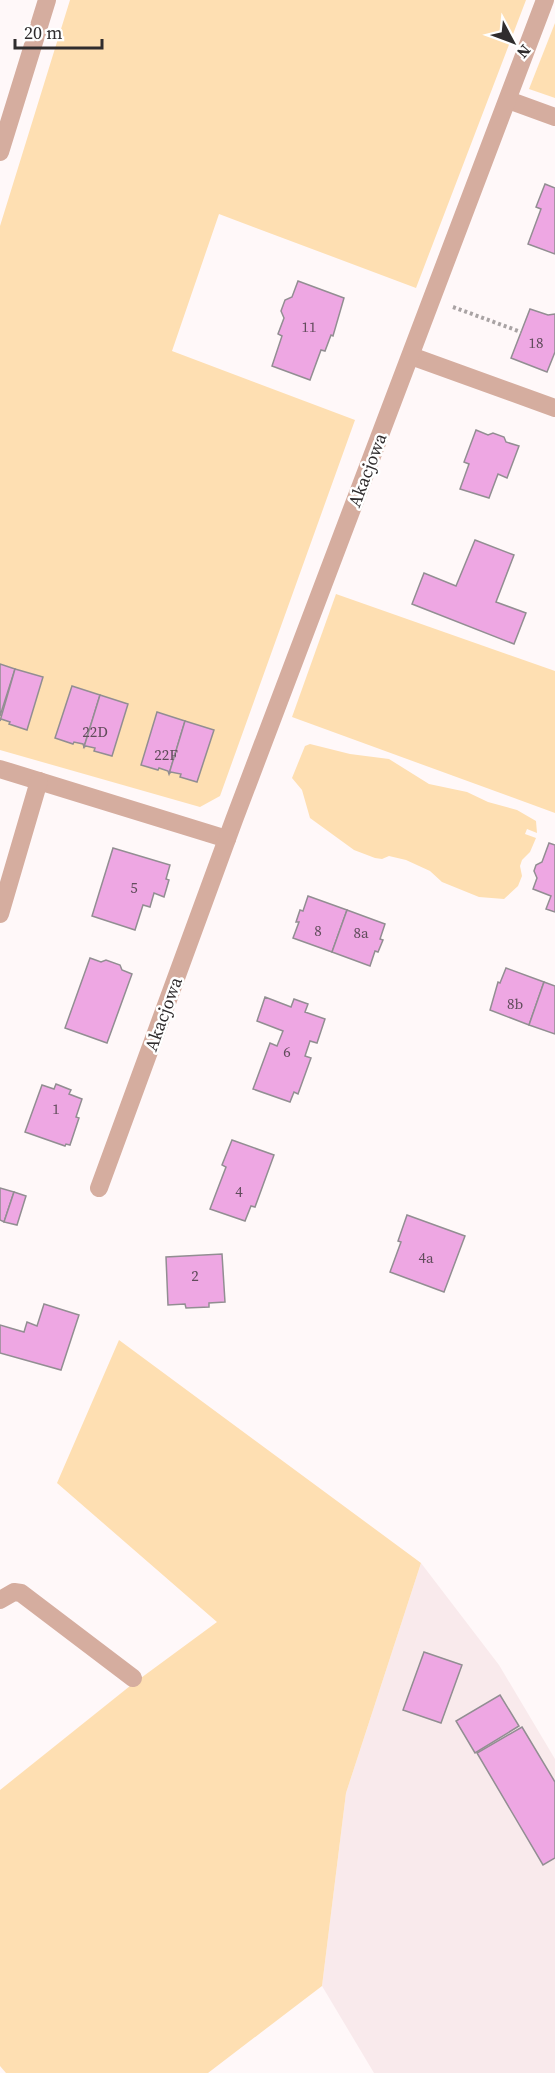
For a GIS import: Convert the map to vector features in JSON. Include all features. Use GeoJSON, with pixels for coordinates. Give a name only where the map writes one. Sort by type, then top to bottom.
{"type":"FeatureCollection","features":[{"type":"Feature","properties":{"kind":"street"},"geometry":{"type":"LineString","coordinates":[[0,152],[47,0]]}},
{"type":"Feature","properties":{"kind":"street","name":"Akacjowa"},"geometry":{"type":"LineString","coordinates":[[99,1188],[227,840],[545,0]]}},
{"type":"Feature","properties":{"kind":"street"},"geometry":{"type":"LineString","coordinates":[[508,100],[555,117]]}},
{"type":"Feature","properties":{"kind":"street"},"geometry":{"type":"LineString","coordinates":[[411,356],[555,408]]}},
{"type":"Feature","properties":{"kind":"street"},"geometry":{"type":"LineString","coordinates":[[0,769],[227,840]]}},
{"type":"Feature","properties":{"kind":"street"},"geometry":{"type":"LineString","coordinates":[[0,914],[39,781]]}},
{"type":"Feature","properties":{"kind":"street"},"geometry":{"type":"LineString","coordinates":[[0,1600],[14,1592],[21,1593],[133,1678]]}},
{"type":"Feature","properties":{"kind":"path"},"geometry":{"type":"LineString","coordinates":[[433,300],[521,332]]}},
{"type":"Feature","properties":{"kind":"shaded area"},"geometry":{"type":"Polygon","coordinates":[[[70,0],[526,0],[416,288],[219,214],[172,351],[355,420],[220,796],[200,807],[0,750],[0,226],[70,0]]]}},
{"type":"Feature","properties":{"kind":"shaded area"},"geometry":{"type":"Polygon","coordinates":[[[555,23],[555,98],[529,89],[555,23]]]}},
{"type":"Feature","properties":{"kind":"shaded area"},"geometry":{"type":"Polygon","coordinates":[[[336,594],[555,671],[555,813],[292,717],[336,594]]]}},
{"type":"Feature","properties":{"kind":"shaded area"},"geometry":{"type":"Polygon","coordinates":[[[310,744],[350,754],[389,759],[429,784],[467,792],[488,802],[517,810],[536,821],[537,833],[527,829],[525,834],[536,838],[530,852],[522,860],[520,866],[522,876],[518,886],[504,899],[479,897],[442,882],[430,871],[406,860],[389,856],[382,859],[375,858],[354,850],[310,818],[302,790],[292,778],[305,746],[310,744]]]}},
{"type":"Feature","properties":{"kind":"shaded area"},"geometry":{"type":"Polygon","coordinates":[[[119,1340],[421,1563],[346,1793],[322,1986],[208,2073],[6,2073],[0,2066],[0,1790],[130,1686],[217,1622],[57,1483],[119,1340]]]}},
{"type":"Feature","properties":{"kind":"shaded area"},"geometry":{"type":"Polygon","coordinates":[[[421,1563],[499,1665],[555,1759],[555,2073],[374,2073],[322,1986],[346,1793],[421,1563]]]}},
{"type":"Feature","properties":{"kind":"building"},"geometry":{"type":"Polygon","coordinates":[[[545,184],[555,188],[555,254],[528,244],[541,209],[536,207],[545,184]]]}},
{"type":"Feature","properties":{"kind":"building"},"geometry":{"type":"Polygon","coordinates":[[[298,281],[344,298],[333,336],[331,335],[325,351],[321,350],[310,380],[272,366],[282,336],[278,334],[284,318],[281,311],[285,300],[292,297],[298,281]]]}},
{"type":"Feature","properties":{"kind":"building"},"geometry":{"type":"Polygon","coordinates":[[[530,309],[548,315],[555,314],[555,352],[547,372],[511,358],[530,309]]]}},
{"type":"Feature","properties":{"kind":"building"},"geometry":{"type":"Polygon","coordinates":[[[476,430],[488,435],[493,433],[504,437],[506,442],[519,446],[507,478],[498,474],[489,498],[460,489],[469,464],[464,462],[476,430]]]}},
{"type":"Feature","properties":{"kind":"building"},"geometry":{"type":"Polygon","coordinates":[[[475,540],[514,555],[496,602],[526,613],[514,644],[412,604],[424,573],[456,586],[475,540]]]}},
{"type":"Feature","properties":{"kind":"building"},"geometry":{"type":"Polygon","coordinates":[[[0,664],[15,669],[0,716],[0,664]]]}},
{"type":"Feature","properties":{"kind":"building"},"geometry":{"type":"Polygon","coordinates":[[[15,669],[43,677],[27,730],[1,719],[0,721],[15,669]]]}},
{"type":"Feature","properties":{"kind":"building"},"geometry":{"type":"Polygon","coordinates":[[[72,686],[100,695],[84,747],[83,744],[74,742],[73,744],[55,738],[72,686]]]}},
{"type":"Feature","properties":{"kind":"building"},"geometry":{"type":"Polygon","coordinates":[[[100,695],[128,704],[112,756],[94,751],[95,748],[84,747],[100,695]]]}},
{"type":"Feature","properties":{"kind":"building"},"geometry":{"type":"Polygon","coordinates":[[[157,712],[185,721],[169,774],[168,771],[159,768],[158,770],[141,765],[157,712]]]}},
{"type":"Feature","properties":{"kind":"building"},"geometry":{"type":"Polygon","coordinates":[[[185,721],[214,730],[197,782],[180,777],[181,774],[171,772],[169,774],[185,721]]]}},
{"type":"Feature","properties":{"kind":"building"},"geometry":{"type":"Polygon","coordinates":[[[549,843],[555,845],[555,912],[546,909],[551,896],[533,889],[537,878],[534,871],[536,865],[542,862],[549,843]]]}},
{"type":"Feature","properties":{"kind":"building"},"geometry":{"type":"Polygon","coordinates":[[[113,848],[170,865],[164,897],[154,893],[150,907],[143,905],[135,930],[92,916],[113,848]]]}},
{"type":"Feature","properties":{"kind":"building"},"geometry":{"type":"Polygon","coordinates":[[[308,896],[347,910],[332,952],[293,938],[299,922],[296,922],[300,910],[303,911],[308,896]]]}},
{"type":"Feature","properties":{"kind":"building"},"geometry":{"type":"Polygon","coordinates":[[[347,910],[385,924],[380,939],[383,940],[378,952],[375,951],[370,966],[332,952],[347,910]]]}},
{"type":"Feature","properties":{"kind":"building"},"geometry":{"type":"Polygon","coordinates":[[[90,958],[120,965],[122,970],[132,974],[107,1043],[65,1028],[90,958]]]}},
{"type":"Feature","properties":{"kind":"building"},"geometry":{"type":"Polygon","coordinates":[[[506,968],[544,982],[529,1025],[490,1010],[498,982],[500,983],[506,968]]]}},
{"type":"Feature","properties":{"kind":"building"},"geometry":{"type":"Polygon","coordinates":[[[544,982],[555,986],[555,1034],[529,1025],[544,982]]]}},
{"type":"Feature","properties":{"kind":"building"},"geometry":{"type":"Polygon","coordinates":[[[265,997],[291,1007],[294,999],[308,1004],[305,1012],[325,1019],[317,1043],[310,1041],[305,1056],[311,1058],[298,1094],[294,1092],[290,1102],[253,1089],[270,1043],[277,1046],[283,1031],[257,1021],[265,997]]]}},
{"type":"Feature","properties":{"kind":"building"},"geometry":{"type":"Polygon","coordinates":[[[56,1084],[71,1090],[69,1094],[82,1099],[76,1117],[79,1118],[70,1145],[65,1146],[25,1132],[42,1085],[54,1089],[56,1084]]]}},
{"type":"Feature","properties":{"kind":"building"},"geometry":{"type":"Polygon","coordinates":[[[232,1140],[274,1155],[255,1207],[251,1206],[245,1221],[210,1209],[226,1167],[222,1165],[232,1140]]]}},
{"type":"Feature","properties":{"kind":"building"},"geometry":{"type":"Polygon","coordinates":[[[0,1188],[14,1192],[4,1222],[0,1220],[0,1188]]]}},
{"type":"Feature","properties":{"kind":"building"},"geometry":{"type":"Polygon","coordinates":[[[14,1192],[26,1196],[17,1225],[4,1222],[14,1192]]]}},
{"type":"Feature","properties":{"kind":"building"},"geometry":{"type":"Polygon","coordinates":[[[407,1215],[465,1236],[444,1292],[390,1272],[401,1242],[398,1241],[407,1215]]]}},
{"type":"Feature","properties":{"kind":"building"},"geometry":{"type":"Polygon","coordinates":[[[222,1254],[225,1302],[209,1303],[209,1307],[186,1308],[185,1304],[168,1305],[166,1257],[222,1254]]]}},
{"type":"Feature","properties":{"kind":"building"},"geometry":{"type":"Polygon","coordinates":[[[44,1304],[79,1315],[61,1370],[0,1353],[0,1325],[24,1332],[27,1322],[37,1326],[44,1304]]]}},
{"type":"Feature","properties":{"kind":"building"},"geometry":{"type":"Polygon","coordinates":[[[424,1652],[462,1665],[441,1723],[403,1710],[424,1652]]]}},
{"type":"Feature","properties":{"kind":"building"},"geometry":{"type":"Polygon","coordinates":[[[500,1695],[519,1726],[475,1753],[456,1721],[500,1695]]]}},
{"type":"Feature","properties":{"kind":"building"},"geometry":{"type":"Polygon","coordinates":[[[522,1727],[555,1782],[555,1858],[543,1865],[477,1753],[522,1727]]]}}]}
